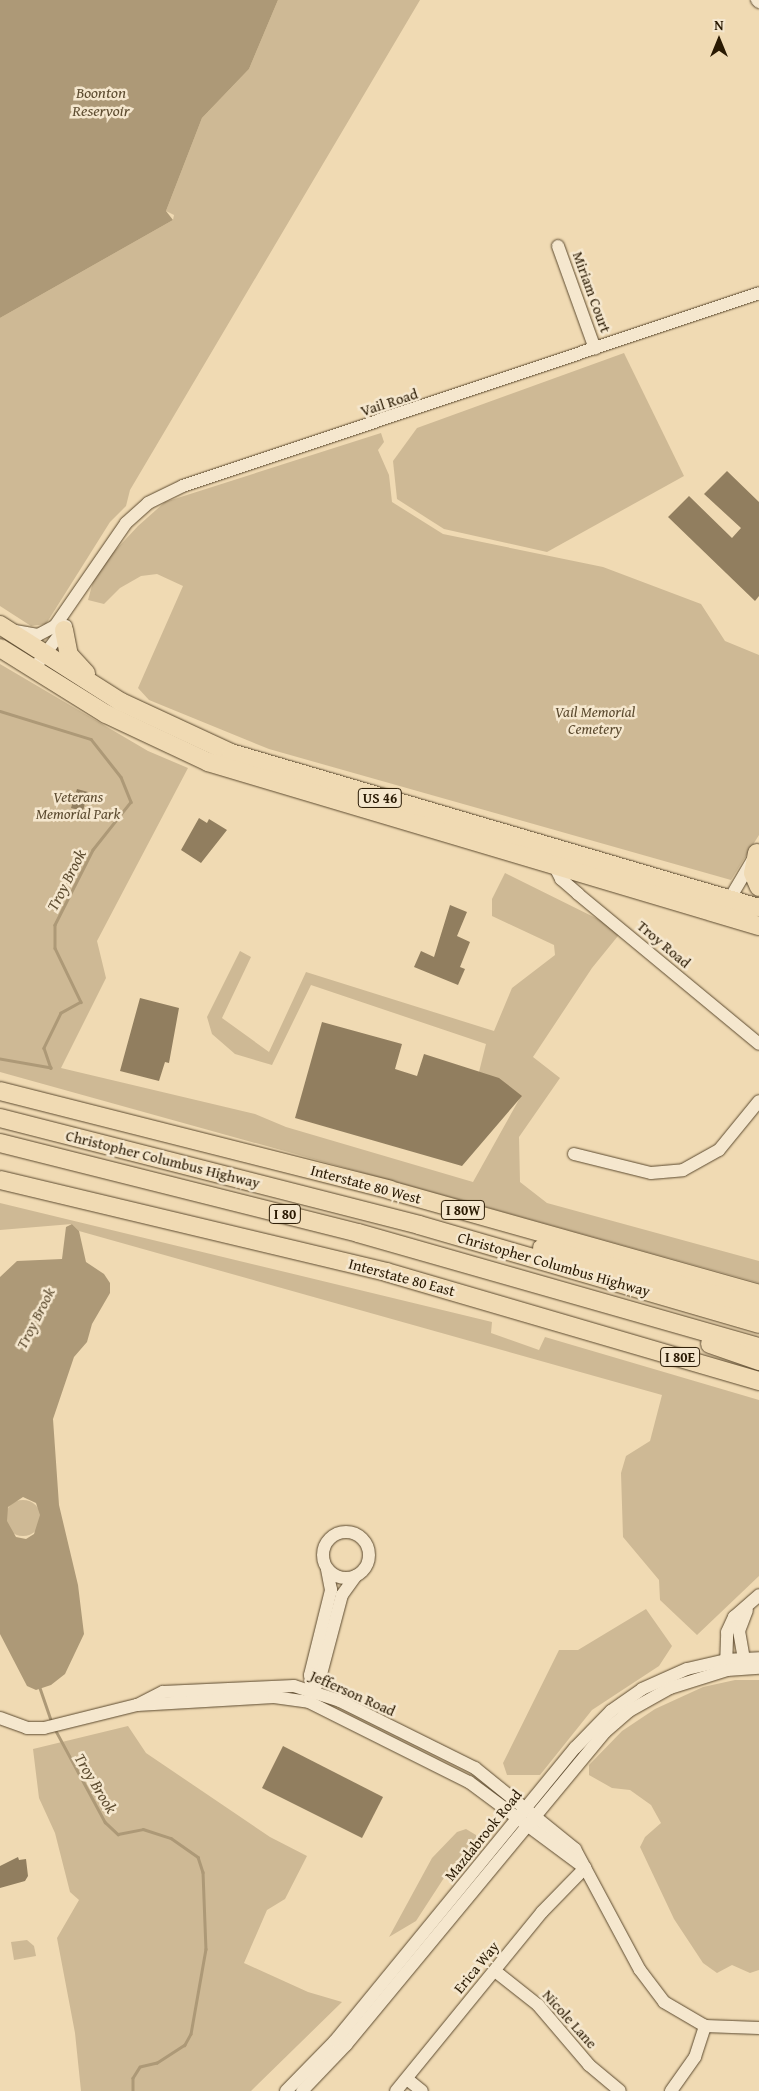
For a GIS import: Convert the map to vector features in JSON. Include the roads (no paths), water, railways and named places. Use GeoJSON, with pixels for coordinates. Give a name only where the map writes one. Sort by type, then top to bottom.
{"type":"FeatureCollection","features":[{"type":"Feature","properties":{"kind":"highway","name":"US 46"},"geometry":{"type":"LineString","coordinates":[[0,626],[121,702],[231,753],[759,908]]}},
{"type":"Feature","properties":{"kind":"highway"},"geometry":{"type":"LineString","coordinates":[[64,630],[73,660],[121,702]]}},
{"type":"Feature","properties":{"kind":"highway","name":"US 46"},"geometry":{"type":"LineString","coordinates":[[0,648],[33,670],[143,734],[208,762],[759,926]]}},
{"type":"Feature","properties":{"kind":"highway"},"geometry":{"type":"LineString","coordinates":[[758,852],[753,873],[759,887]]}},
{"type":"Feature","properties":{"kind":"highway"},"geometry":{"type":"LineString","coordinates":[[625,885],[704,902],[724,904],[729,900]]}},
{"type":"Feature","properties":{"kind":"highway","name":"Interstate 80 West"},"geometry":{"type":"LineString","coordinates":[[0,1091],[390,1190],[759,1294]]}},
{"type":"Feature","properties":{"kind":"highway","name":"Christopher Columbus Highway"},"geometry":{"type":"LineString","coordinates":[[0,1118],[419,1225],[759,1324]]}},
{"type":"Feature","properties":{"kind":"highway","name":"Christopher Columbus Highway"},"geometry":{"type":"LineString","coordinates":[[0,1143],[274,1211],[568,1291],[759,1347]]}},
{"type":"Feature","properties":{"kind":"highway"},"geometry":{"type":"LineString","coordinates":[[0,1180],[40,1188]]}},
{"type":"Feature","properties":{"kind":"highway"},"geometry":{"type":"LineString","coordinates":[[0,1188],[40,1188]]}},
{"type":"Feature","properties":{"kind":"highway","name":"Interstate 80 East"},"geometry":{"type":"LineString","coordinates":[[40,1188],[386,1272],[759,1382]]}},
{"type":"Feature","properties":{"kind":"highway"},"geometry":{"type":"LineString","coordinates":[[419,1225],[456,1225],[759,1306]]}},
{"type":"Feature","properties":{"kind":"highway"},"geometry":{"type":"LineString","coordinates":[[568,1291],[583,1305],[759,1361]]}},
{"type":"Feature","properties":{"kind":"street","name":"Miriam Court"},"geometry":{"type":"LineString","coordinates":[[558,246],[595,349]]}},
{"type":"Feature","properties":{"kind":"street","name":"Vail Road"},"geometry":{"type":"LineString","coordinates":[[0,626],[38,635],[55,626],[74,602],[116,535],[161,496],[759,293]]}},
{"type":"Feature","properties":{"kind":"street","name":"Vail Road"},"geometry":{"type":"LineString","coordinates":[[33,670],[47,655],[64,630],[74,602]]}},
{"type":"Feature","properties":{"kind":"street"},"geometry":{"type":"LineString","coordinates":[[729,900],[758,852]]}},
{"type":"Feature","properties":{"kind":"street","name":"Troy Road"},"geometry":{"type":"LineString","coordinates":[[554,865],[561,879],[578,894],[759,1044]]}},
{"type":"Feature","properties":{"kind":"street"},"geometry":{"type":"LineString","coordinates":[[574,1154],[652,1173],[683,1170],[719,1150],[759,1101]]}},
{"type":"Feature","properties":{"kind":"street"},"geometry":{"type":"LineString","coordinates":[[308,1702],[312,1689],[320,1678],[342,1595],[369,1558],[366,1543],[355,1534],[341,1533],[329,1540],[323,1554],[331,1590],[310,1675],[312,1689]]}},
{"type":"Feature","properties":{"kind":"street"},"geometry":{"type":"LineString","coordinates":[[327,1569],[340,1578],[356,1576]]}},
{"type":"Feature","properties":{"kind":"street"},"geometry":{"type":"LineString","coordinates":[[744,1663],[739,1631],[742,1618],[756,1598]]}},
{"type":"Feature","properties":{"kind":"street"},"geometry":{"type":"LineString","coordinates":[[726,1665],[727,1632],[734,1617],[756,1598]]}},
{"type":"Feature","properties":{"kind":"street"},"geometry":{"type":"LineString","coordinates":[[744,1663],[759,1658]]}},
{"type":"Feature","properties":{"kind":"street"},"geometry":{"type":"LineString","coordinates":[[744,1663],[759,1668]]}},
{"type":"Feature","properties":{"kind":"street","name":"Mazdabrook Road"},"geometry":{"type":"LineString","coordinates":[[286,2091],[335,2041],[526,1816],[605,1732],[629,1711],[670,1688],[726,1665],[744,1663]]}},
{"type":"Feature","properties":{"kind":"street","name":"Jefferson Road"},"geometry":{"type":"LineString","coordinates":[[137,1705],[163,1692],[197,1688],[269,1684],[312,1689],[475,1768],[526,1816]]}},
{"type":"Feature","properties":{"kind":"street","name":"Jefferson Road"},"geometry":{"type":"LineString","coordinates":[[0,1718],[27,1728],[44,1728],[137,1705],[274,1698],[308,1702],[469,1782],[526,1816]]}},
{"type":"Feature","properties":{"kind":"street"},"geometry":{"type":"LineString","coordinates":[[526,1816],[585,1868],[650,1988],[677,2012],[705,2026],[759,2028]]}},
{"type":"Feature","properties":{"kind":"street","name":"Mazdabrook Road"},"geometry":{"type":"LineString","coordinates":[[302,2091],[346,2044],[526,1816]]}},
{"type":"Feature","properties":{"kind":"street","name":"Erica Way"},"geometry":{"type":"LineString","coordinates":[[396,2091],[494,1971],[585,1868]]}},
{"type":"Feature","properties":{"kind":"street","name":"Nicole Lane"},"geometry":{"type":"LineString","coordinates":[[494,1971],[538,2005],[589,2065],[620,2091]]}},
{"type":"Feature","properties":{"kind":"street"},"geometry":{"type":"LineString","coordinates":[[671,2091],[696,2057],[705,2026]]}},
{"type":"Feature","properties":{"kind":"street"},"geometry":{"type":"LineString","coordinates":[[407,2079],[422,2091]]}},
{"type":"Feature","properties":{"kind":"water","name":"Boonton Reservoir"},"geometry":{"type":"Polygon","coordinates":[[[0,0],[278,0],[249,69],[202,118],[166,211],[173,220],[0,318],[0,0]]]}},
{"type":"Feature","properties":{"kind":"water"},"geometry":{"type":"Polygon","coordinates":[[[72,1224],[79,1231],[86,1262],[104,1274],[110,1283],[110,1293],[92,1324],[87,1342],[74,1357],[53,1419],[59,1505],[78,1585],[84,1634],[65,1674],[51,1685],[36,1690],[27,1686],[0,1634],[0,1277],[17,1261],[62,1259],[66,1227],[72,1224]],[[23,1497],[8,1507],[7,1521],[16,1537],[26,1539],[34,1534],[40,1515],[36,1503],[23,1497]]]}},
{"type":"Feature","properties":{"kind":"waterway","name":"Troy Brook"},"geometry":{"type":"LineString","coordinates":[[0,711],[91,739],[121,777],[131,802],[93,850],[55,925],[55,948],[81,1002],[61,1013],[44,1048],[51,1068],[0,1059]]}},
{"type":"Feature","properties":{"kind":"waterway","name":"Troy Brook"},"geometry":{"type":"LineString","coordinates":[[40,1688],[52,1722]]}},
{"type":"Feature","properties":{"kind":"waterway","name":"Troy Brook"},"geometry":{"type":"LineString","coordinates":[[55,1729],[105,1822],[118,1834],[143,1829],[171,1838],[198,1857],[203,1872],[206,1949],[191,2034],[185,2045],[157,2063],[140,2067],[133,2078],[133,2091]]}},
{"type":"Feature","properties":{"kind":"park label","name":"Vail Memorial Cemetery"},"geometry":{"type":"Point","coordinates":[595,720]}},
{"type":"Feature","properties":{"kind":"park label","name":"Veterans Memorial Park"},"geometry":{"type":"Point","coordinates":[78,804]}}]}
